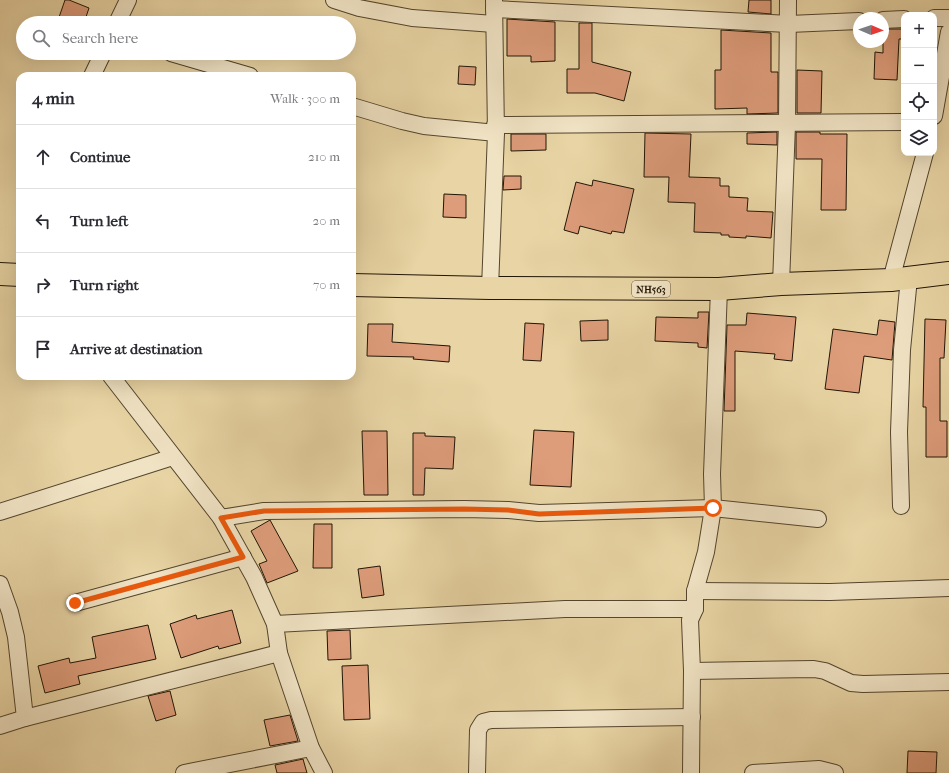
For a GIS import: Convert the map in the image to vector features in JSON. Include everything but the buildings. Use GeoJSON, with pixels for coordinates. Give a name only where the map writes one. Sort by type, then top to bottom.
{"type":"FeatureCollection","features":[{"type":"Feature","properties":{"kind":"highway","name":"NH563"},"geometry":{"type":"LineString","coordinates":[[356,285],[490,288],[719,289],[781,284],[900,279],[949,273]]}},
{"type":"Feature","properties":{"kind":"highway"},"geometry":{"type":"LineString","coordinates":[[0,274],[16,275]]}},
{"type":"Feature","properties":{"kind":"street"},"geometry":{"type":"LineString","coordinates":[[120,16],[128,0]]}},
{"type":"Feature","properties":{"kind":"street"},"geometry":{"type":"LineString","coordinates":[[334,0],[359,8],[412,18],[494,11],[789,24],[853,21]]}},
{"type":"Feature","properties":{"kind":"street"},"geometry":{"type":"LineString","coordinates":[[781,284],[787,124],[788,0]]}},
{"type":"Feature","properties":{"kind":"street"},"geometry":{"type":"LineString","coordinates":[[490,288],[495,129],[494,11]]}},
{"type":"Feature","properties":{"kind":"street"},"geometry":{"type":"LineString","coordinates":[[937,18],[949,18]]}},
{"type":"Feature","properties":{"kind":"street"},"geometry":{"type":"LineString","coordinates":[[889,20],[901,19]]}},
{"type":"Feature","properties":{"kind":"street"},"geometry":{"type":"LineString","coordinates":[[937,99],[949,32]]}},
{"type":"Feature","properties":{"kind":"street"},"geometry":{"type":"LineString","coordinates":[[94,72],[100,60]]}},
{"type":"Feature","properties":{"kind":"street"},"geometry":{"type":"LineString","coordinates":[[196,60],[236,72]]}},
{"type":"Feature","properties":{"kind":"street"},"geometry":{"type":"LineString","coordinates":[[356,107],[424,126],[495,129],[901,122]]}},
{"type":"Feature","properties":{"kind":"street"},"geometry":{"type":"LineString","coordinates":[[901,506],[900,425],[902,350],[900,279],[924,156]]}},
{"type":"Feature","properties":{"kind":"street"},"geometry":{"type":"LineString","coordinates":[[691,773],[692,671],[690,620],[695,608],[695,591],[706,552],[713,508],[712,474],[719,289]]}},
{"type":"Feature","properties":{"kind":"street"},"geometry":{"type":"LineString","coordinates":[[113,380],[221,518],[254,577],[274,624],[278,653],[311,748],[324,773]]}},
{"type":"Feature","properties":{"kind":"street"},"geometry":{"type":"LineString","coordinates":[[0,512],[174,457]]}},
{"type":"Feature","properties":{"kind":"street"},"geometry":{"type":"LineString","coordinates":[[221,518],[264,511],[464,509],[508,510],[539,514],[713,508],[818,519]]}},
{"type":"Feature","properties":{"kind":"street"},"geometry":{"type":"LineString","coordinates":[[75,603],[243,557]]}},
{"type":"Feature","properties":{"kind":"street"},"geometry":{"type":"LineString","coordinates":[[0,584],[10,612],[16,637],[25,718]]}},
{"type":"Feature","properties":{"kind":"street"},"geometry":{"type":"LineString","coordinates":[[695,591],[830,592],[949,588]]}},
{"type":"Feature","properties":{"kind":"street"},"geometry":{"type":"LineString","coordinates":[[274,624],[534,610],[695,608]]}},
{"type":"Feature","properties":{"kind":"street"},"geometry":{"type":"LineString","coordinates":[[0,726],[25,718],[278,653]]}},
{"type":"Feature","properties":{"kind":"street"},"geometry":{"type":"LineString","coordinates":[[692,671],[814,669],[825,671],[851,683],[949,682]]}},
{"type":"Feature","properties":{"kind":"street"},"geometry":{"type":"LineString","coordinates":[[477,773],[478,730],[483,722],[491,720],[692,717]]}},
{"type":"Feature","properties":{"kind":"street"},"geometry":{"type":"LineString","coordinates":[[184,773],[311,748]]}},
{"type":"Feature","properties":{"kind":"street"},"geometry":{"type":"LineString","coordinates":[[753,773],[819,770],[835,773]]}},
{"type":"Feature","properties":{"kind":"route"},"geometry":{"type":"LineString","coordinates":[[75,603],[243,557],[221,518],[244,513],[264,511],[464,509],[508,510],[539,514],[713,508]]}}]}
